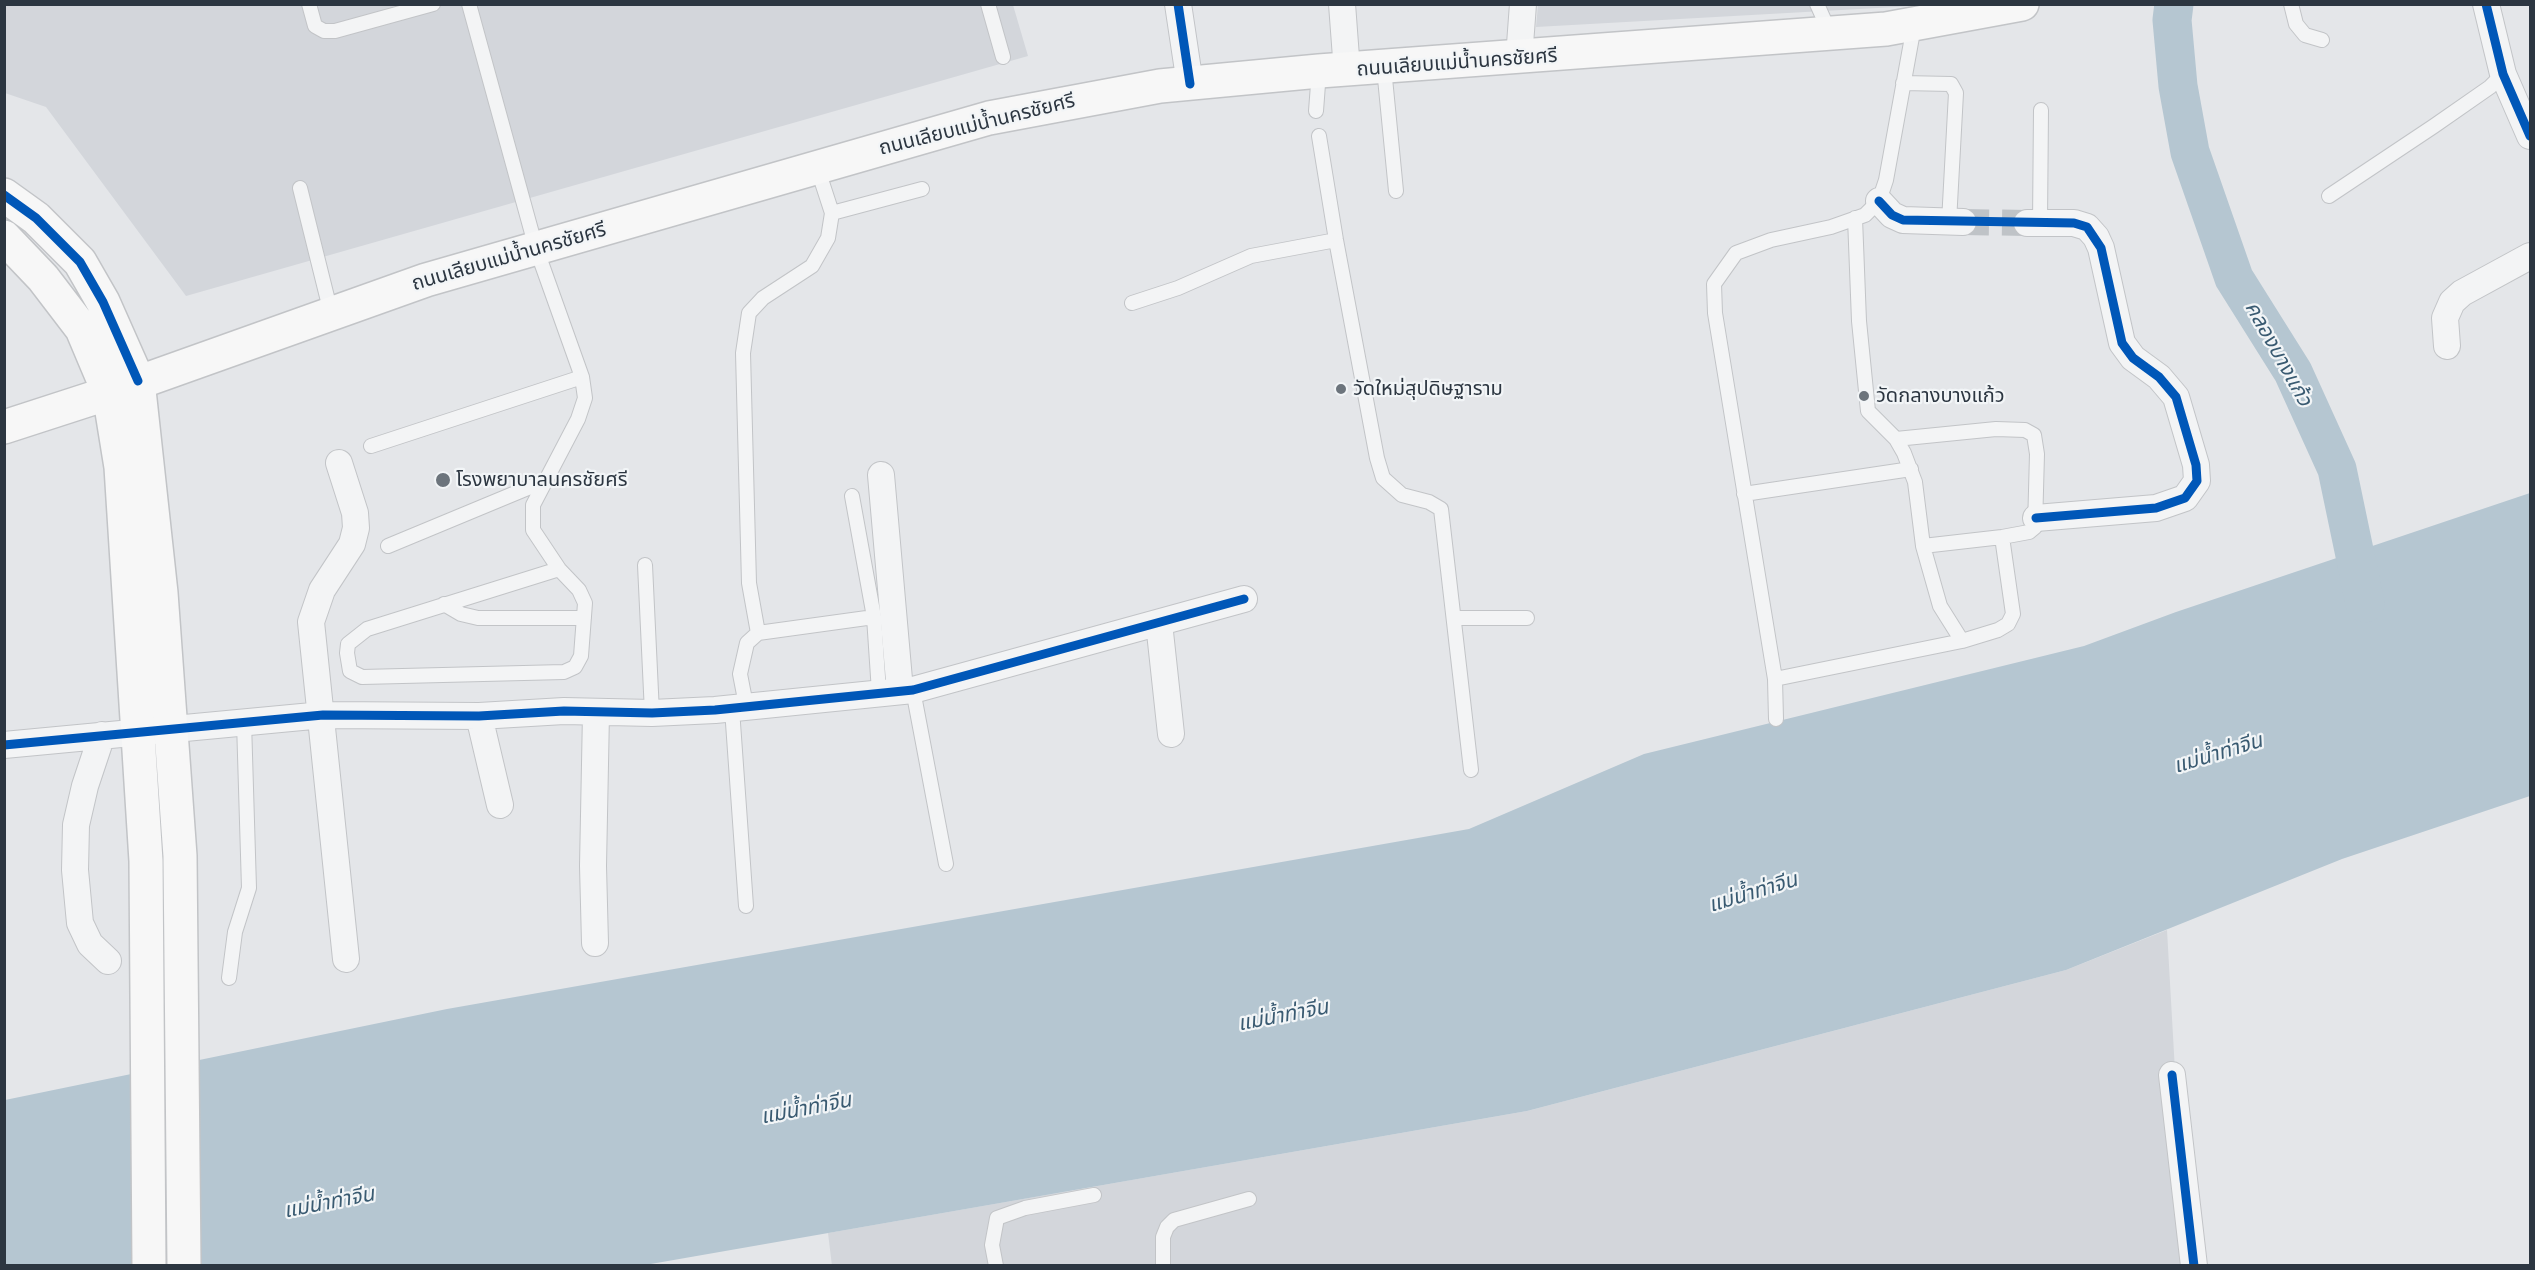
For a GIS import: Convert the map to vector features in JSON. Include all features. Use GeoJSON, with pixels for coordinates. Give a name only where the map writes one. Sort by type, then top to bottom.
{"type":"FeatureCollection","features":[{"type":"Feature","properties":{"kind":"main road","name":"ถนนเลียบแม่น้ำนครชัยศรี"},"geometry":{"type":"LineString","coordinates":[[4,427],[426,280],[989,118],[1073,100],[1160,86],[1519,58],[1823,19],[1914,26],[2022,4]]}},
{"type":"Feature","properties":{"kind":"main road"},"geometry":{"type":"LineString","coordinates":[[4,195],[36,218],[80,262],[104,302],[124,387],[161,593],[180,856],[184,1266]]}},
{"type":"Feature","properties":{"kind":"main road"},"geometry":{"type":"LineString","coordinates":[[4,237],[43,278],[124,387],[121,467],[146,861],[149,1266]]}},
{"type":"Feature","properties":{"kind":"street"},"geometry":{"type":"LineString","coordinates":[[1178,4],[1190,84]]}},
{"type":"Feature","properties":{"kind":"street"},"geometry":{"type":"LineString","coordinates":[[1333,71],[1342,4]]}},
{"type":"Feature","properties":{"kind":"street"},"geometry":{"type":"LineString","coordinates":[[1519,58],[1522,4]]}},
{"type":"Feature","properties":{"kind":"street"},"geometry":{"type":"LineString","coordinates":[[2486,4],[2503,74],[2530,136]]}},
{"type":"Feature","properties":{"kind":"street"},"geometry":{"type":"LineString","coordinates":[[1879,201],[1892,215],[1903,220],[1956,222]]}},
{"type":"Feature","properties":{"kind":"street"},"geometry":{"type":"LineString","coordinates":[[2033,223],[2074,223],[2087,227],[2096,237],[2101,248],[2122,343],[2133,358],[2159,376],[2176,397],[2196,465],[2197,481],[2185,498],[2156,508],[2036,518]]}},
{"type":"Feature","properties":{"kind":"street"},"geometry":{"type":"LineString","coordinates":[[2447,345],[2445,318],[2452,302],[2530,256]]}},
{"type":"Feature","properties":{"kind":"street"},"geometry":{"type":"LineString","coordinates":[[339,463],[355,513],[356,528],[352,544],[322,590],[312,615],[346,959]]}},
{"type":"Feature","properties":{"kind":"street"},"geometry":{"type":"LineString","coordinates":[[881,475],[897,691]]}},
{"type":"Feature","properties":{"kind":"street"},"geometry":{"type":"LineString","coordinates":[[4,745],[323,715],[479,716],[564,711],[652,713],[739,707],[897,691],[1244,599]]}},
{"type":"Feature","properties":{"kind":"street"},"geometry":{"type":"LineString","coordinates":[[1159,623],[1171,734]]}},
{"type":"Feature","properties":{"kind":"street"},"geometry":{"type":"LineString","coordinates":[[595,943],[593,866],[596,713]]}},
{"type":"Feature","properties":{"kind":"street"},"geometry":{"type":"LineString","coordinates":[[479,716],[500,805]]}},
{"type":"Feature","properties":{"kind":"street"},"geometry":{"type":"LineString","coordinates":[[102,735],[85,786],[76,825],[75,870],[80,923],[90,944],[108,961]]}},
{"type":"Feature","properties":{"kind":"street"},"geometry":{"type":"LineString","coordinates":[[2172,1075],[2194,1266]]}},
{"type":"Feature","properties":{"kind":"lane"},"geometry":{"type":"LineString","coordinates":[[309,4],[315,26],[324,32],[335,32],[433,4]]}},
{"type":"Feature","properties":{"kind":"lane"},"geometry":{"type":"LineString","coordinates":[[469,4],[536,248],[582,377],[585,398],[578,419],[533,505],[533,530],[559,569],[579,590],[585,603],[581,656],[575,667],[564,672],[362,677],[350,671],[348,644],[354,636],[384,621],[559,569]]}},
{"type":"Feature","properties":{"kind":"lane"},"geometry":{"type":"LineString","coordinates":[[988,4],[1004,57]]}},
{"type":"Feature","properties":{"kind":"lane"},"geometry":{"type":"LineString","coordinates":[[2291,4],[2296,24],[2305,35],[2322,40]]}},
{"type":"Feature","properties":{"kind":"lane"},"geometry":{"type":"LineString","coordinates":[[1776,719],[1775,679],[1715,313],[1714,284],[1736,254],[1771,240],[1831,227],[1865,215],[1879,201],[1886,180],[1914,26]]}},
{"type":"Feature","properties":{"kind":"lane"},"geometry":{"type":"LineString","coordinates":[[1384,68],[1396,191]]}},
{"type":"Feature","properties":{"kind":"lane"},"geometry":{"type":"LineString","coordinates":[[1316,111],[1333,71]]}},
{"type":"Feature","properties":{"kind":"lane"},"geometry":{"type":"LineString","coordinates":[[2329,196],[2453,113],[2503,74]]}},
{"type":"Feature","properties":{"kind":"lane"},"geometry":{"type":"LineString","coordinates":[[1904,83],[1951,84],[1956,93],[1956,222]]}},
{"type":"Feature","properties":{"kind":"lane"},"geometry":{"type":"LineString","coordinates":[[2033,223],[2041,110]]}},
{"type":"Feature","properties":{"kind":"lane"},"geometry":{"type":"LineString","coordinates":[[1319,136],[1336,240],[1377,458],[1383,478],[1402,495],[1429,502],[1441,509],[1471,770]]}},
{"type":"Feature","properties":{"kind":"lane"},"geometry":{"type":"LineString","coordinates":[[758,633],[749,583],[743,353],[748,314],[763,298],[812,266],[828,238],[832,213],[817,167]]}},
{"type":"Feature","properties":{"kind":"lane"},"geometry":{"type":"LineString","coordinates":[[300,188],[331,313]]}},
{"type":"Feature","properties":{"kind":"lane"},"geometry":{"type":"LineString","coordinates":[[832,213],[922,189]]}},
{"type":"Feature","properties":{"kind":"lane"},"geometry":{"type":"LineString","coordinates":[[1856,218],[1859,321],[1868,411],[1896,439],[1911,469],[1920,509],[1923,546],[1940,606],[1962,641]]}},
{"type":"Feature","properties":{"kind":"lane"},"geometry":{"type":"LineString","coordinates":[[1132,303],[1178,288],[1251,256],[1336,240]]}},
{"type":"Feature","properties":{"kind":"lane"},"geometry":{"type":"LineString","coordinates":[[372,446],[582,377]]}},
{"type":"Feature","properties":{"kind":"lane"},"geometry":{"type":"LineString","coordinates":[[1896,439],[1996,429],[2025,430],[2034,435],[2037,454],[2035,527],[2029,532],[2002,537],[1923,546]]}},
{"type":"Feature","properties":{"kind":"lane"},"geometry":{"type":"LineString","coordinates":[[1744,494],[1911,469]]}},
{"type":"Feature","properties":{"kind":"lane"},"geometry":{"type":"LineString","coordinates":[[388,546],[548,480]]}},
{"type":"Feature","properties":{"kind":"lane"},"geometry":{"type":"LineString","coordinates":[[852,496],[874,617],[946,864]]}},
{"type":"Feature","properties":{"kind":"lane"},"geometry":{"type":"LineString","coordinates":[[1775,679],[1962,641],[1998,630],[2008,624],[2013,614],[2002,537]]}},
{"type":"Feature","properties":{"kind":"lane"},"geometry":{"type":"LineString","coordinates":[[645,565],[652,713]]}},
{"type":"Feature","properties":{"kind":"lane"},"geometry":{"type":"LineString","coordinates":[[444,604],[461,614],[478,618],[584,618]]}},
{"type":"Feature","properties":{"kind":"lane"},"geometry":{"type":"LineString","coordinates":[[746,906],[739,707],[740,674],[747,643],[758,633],[874,617]]}},
{"type":"Feature","properties":{"kind":"lane"},"geometry":{"type":"LineString","coordinates":[[1455,618],[1527,618]]}},
{"type":"Feature","properties":{"kind":"lane"},"geometry":{"type":"LineString","coordinates":[[229,978],[235,932],[249,888],[244,722]]}},
{"type":"Feature","properties":{"kind":"lane"},"geometry":{"type":"LineString","coordinates":[[996,1266],[992,1245],[997,1218],[1025,1208],[1094,1195]]}},
{"type":"Feature","properties":{"kind":"lane"},"geometry":{"type":"LineString","coordinates":[[1163,1266],[1162,1236],[1174,1220],[1249,1199]]}},
{"type":"Feature","properties":{"kind":"shaded area"},"geometry":{"type":"Polygon","coordinates":[[[5,4],[1013,5],[1028,56],[186,296],[46,107],[5,93],[5,4]]]}},
{"type":"Feature","properties":{"kind":"shaded area"},"geometry":{"type":"Polygon","coordinates":[[[1538,5],[1931,5],[1536,27],[1538,5]]]}},
{"type":"Feature","properties":{"kind":"shaded area"},"geometry":{"type":"Polygon","coordinates":[[[2167,930],[2186,1265],[832,1266],[828,1233],[1527,1111],[2066,970],[2167,930]]]}},
{"type":"Feature","properties":{"kind":"water","name":"แม่น้ำท่าจีน"},"geometry":{"type":"Polygon","coordinates":[[[2530,493],[2530,796],[2342,859],[2066,970],[1527,1111],[645,1265],[5,1266],[5,1100],[447,1009],[1469,829],[1644,754],[2084,646],[2176,612],[2530,493]]]}},
{"type":"Feature","properties":{"kind":"waterway","name":"คลองบางแก้ว"},"geometry":{"type":"LineString","coordinates":[[2174,4],[2172,20],[2178,86],[2190,152],[2234,278],[2293,372],[2337,469],[2365,603]]}},
{"type":"Feature","properties":{"kind":"tunnel"},"geometry":{"type":"LineString","coordinates":[[1963,222],[2027,223]]}},
{"type":"Feature","properties":{"kind":"cycle path"},"geometry":{"type":"LineString","coordinates":[[1178,4],[1190,84]]}},
{"type":"Feature","properties":{"kind":"cycle path"},"geometry":{"type":"LineString","coordinates":[[2486,4],[2503,74],[2530,136]]}},
{"type":"Feature","properties":{"kind":"cycle path"},"geometry":{"type":"LineString","coordinates":[[4,195],[36,218],[80,262],[103,302],[138,381]]}},
{"type":"Feature","properties":{"kind":"cycle path"},"geometry":{"type":"LineString","coordinates":[[1879,201],[1892,215],[1903,220],[2074,223],[2087,227],[2101,248],[2122,343],[2133,358],[2159,377],[2176,397],[2196,465],[2197,481],[2185,498],[2156,508],[2036,518]]}},
{"type":"Feature","properties":{"kind":"cycle path"},"geometry":{"type":"LineString","coordinates":[[4,745],[323,715],[479,716],[564,711],[652,713],[715,710],[913,690],[1244,599]]}},
{"type":"Feature","properties":{"kind":"cycle path"},"geometry":{"type":"LineString","coordinates":[[2172,1075],[2194,1266]]}},
{"type":"Feature","properties":{"kind":"place","name":"วัดใหม่สุปดิษฐาราม"},"geometry":{"type":"Point","coordinates":[1341,389]}},
{"type":"Feature","properties":{"kind":"place","name":"วัดกลางบางแก้ว"},"geometry":{"type":"Point","coordinates":[1864,396]}},
{"type":"Feature","properties":{"kind":"place","name":"โรงพยาบาลนครชัยศรี"},"geometry":{"type":"Point","coordinates":[443,480]}}]}
